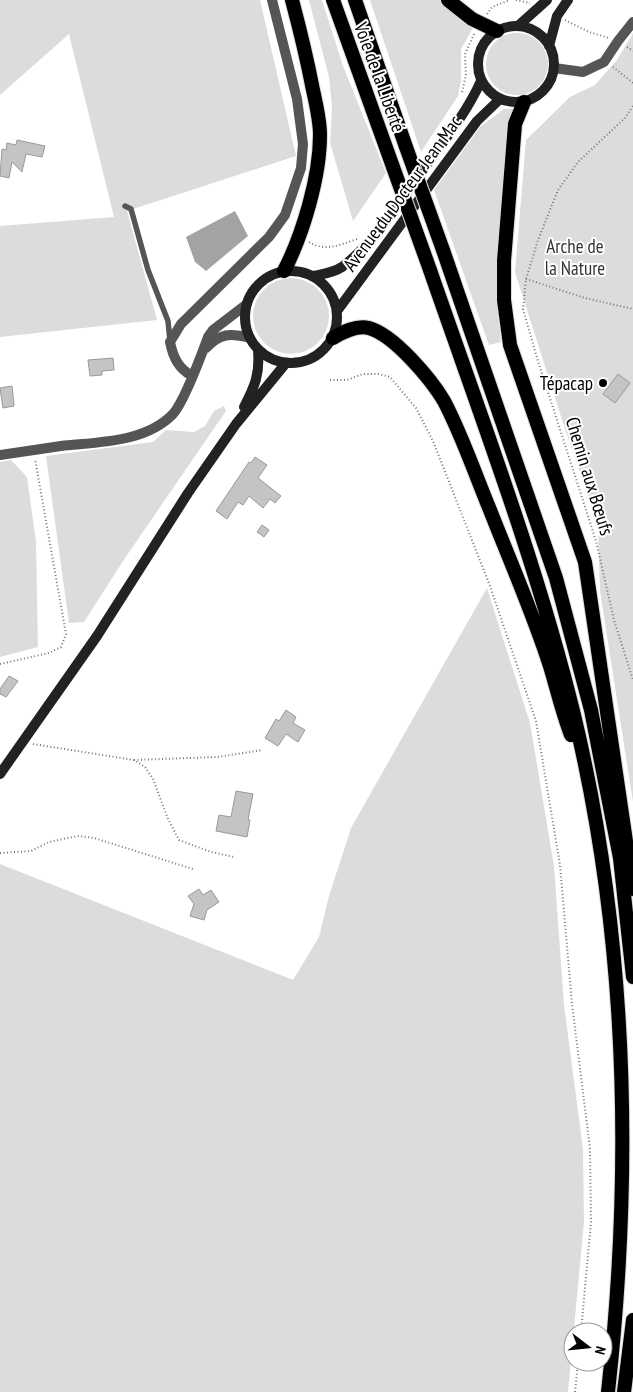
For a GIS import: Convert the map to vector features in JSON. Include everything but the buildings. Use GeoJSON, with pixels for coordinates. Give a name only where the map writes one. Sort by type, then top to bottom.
{"type":"FeatureCollection","features":[{"type":"Feature","properties":{"kind":"highway"},"geometry":{"type":"LineString","coordinates":[[284,271],[298,239],[312,191],[320,134],[305,50],[292,0]]}},
{"type":"Feature","properties":{"kind":"highway","name":"Voie de la Liberté"},"geometry":{"type":"LineString","coordinates":[[333,0],[430,270],[537,583],[583,756],[604,873],[611,930],[620,1024],[624,1106],[621,1253],[608,1392]]}},
{"type":"Feature","properties":{"kind":"highway","name":"Voie de la Liberté"},"geometry":{"type":"LineString","coordinates":[[355,0],[556,578],[592,710],[620,858],[633,977]]}},
{"type":"Feature","properties":{"kind":"highway"},"geometry":{"type":"LineString","coordinates":[[448,0],[472,19],[497,31]]}},
{"type":"Feature","properties":{"kind":"highway"},"geometry":{"type":"LineString","coordinates":[[524,102],[515,124],[504,261],[504,300],[510,345],[585,562],[633,889]]}},
{"type":"Feature","properties":{"kind":"highway"},"geometry":{"type":"LineString","coordinates":[[333,338],[357,328],[369,328],[378,332],[424,372],[444,401],[468,455],[537,629],[572,738],[583,756]]}},
{"type":"Feature","properties":{"kind":"highway"},"geometry":{"type":"LineString","coordinates":[[624,1392],[633,1320]]}},
{"type":"Feature","properties":{"kind":"main road"},"geometry":{"type":"LineString","coordinates":[[549,46],[558,16],[568,0]]}},
{"type":"Feature","properties":{"kind":"main road"},"geometry":{"type":"LineString","coordinates":[[518,26],[543,4]]}},
{"type":"Feature","properties":{"kind":"main road"},"geometry":{"type":"LineString","coordinates":[[518,26],[535,31],[543,38],[552,53],[554,68],[550,81],[542,92],[524,102],[500,99],[492,95],[481,81],[477,65],[478,56],[486,40],[497,31],[507,27],[518,26]]}},
{"type":"Feature","properties":{"kind":"main road","name":"Avenue du Docteur Jean Mac"},"geometry":{"type":"LineString","coordinates":[[313,276],[341,267],[371,239],[455,126],[481,81]]}},
{"type":"Feature","properties":{"kind":"main road","name":"Avenue du Docteur Jean Mac"},"geometry":{"type":"LineString","coordinates":[[337,311],[477,121],[500,99]]}},
{"type":"Feature","properties":{"kind":"main road"},"geometry":{"type":"LineString","coordinates":[[284,271],[294,271],[313,276],[329,290],[337,311],[337,325],[333,338],[325,349],[314,358],[286,363],[271,358],[258,350],[250,338],[246,327],[247,304],[252,292],[261,282],[272,275],[284,271]]}},
{"type":"Feature","properties":{"kind":"main road"},"geometry":{"type":"LineString","coordinates":[[236,424],[258,377],[258,350]]}},
{"type":"Feature","properties":{"kind":"main road"},"geometry":{"type":"LineString","coordinates":[[0,774],[97,636],[188,493],[236,424],[286,363]]}},
{"type":"Feature","properties":{"kind":"street"},"geometry":{"type":"LineString","coordinates":[[192,376],[179,366],[172,354],[170,342],[181,324],[269,237],[285,215],[301,168],[303,144],[297,99],[272,0]]}},
{"type":"Feature","properties":{"kind":"street"},"geometry":{"type":"LineString","coordinates":[[554,68],[583,72],[604,62],[633,22]]}},
{"type":"Feature","properties":{"kind":"street"},"geometry":{"type":"LineString","coordinates":[[0,455],[122,439],[153,429],[176,409],[208,337],[213,330],[247,304]]}},
{"type":"Feature","properties":{"kind":"street"},"geometry":{"type":"LineString","coordinates":[[203,351],[215,338],[230,334],[250,338]]}},
{"type":"Feature","properties":{"kind":"lane"},"geometry":{"type":"LineString","coordinates":[[125,206],[131,208],[137,225],[148,270],[168,321],[170,342]]}},
{"type":"Feature","properties":{"kind":"path"},"geometry":{"type":"LineString","coordinates":[[516,0],[543,4]]}},
{"type":"Feature","properties":{"kind":"path"},"geometry":{"type":"LineString","coordinates":[[558,16],[589,32],[618,41],[633,51]]}},
{"type":"Feature","properties":{"kind":"path"},"geometry":{"type":"LineString","coordinates":[[604,62],[633,83]]}},
{"type":"Feature","properties":{"kind":"path","name":"Chemin aux Bœufs"},"geometry":{"type":"LineString","coordinates":[[633,106],[626,117],[578,162],[558,190],[538,240],[526,279],[523,309],[596,541],[614,620],[633,680]]}},
{"type":"Feature","properties":{"kind":"path"},"geometry":{"type":"LineString","coordinates":[[526,279],[585,298],[633,309]]}},
{"type":"Feature","properties":{"kind":"path"},"geometry":{"type":"LineString","coordinates":[[330,380],[347,380],[363,374],[379,374],[390,377],[416,408],[433,441],[490,586],[536,721],[560,866],[572,1004],[590,1148],[591,1222],[582,1322]]}},
{"type":"Feature","properties":{"kind":"path"},"geometry":{"type":"LineString","coordinates":[[0,664],[49,654],[61,647],[66,634],[34,450]]}},
{"type":"Feature","properties":{"kind":"path"},"geometry":{"type":"LineString","coordinates":[[23,742],[134,760],[217,756],[263,750]]}},
{"type":"Feature","properties":{"kind":"path"},"geometry":{"type":"LineString","coordinates":[[134,760],[145,767],[153,779],[168,820],[179,840],[211,852],[234,856]]}},
{"type":"Feature","properties":{"kind":"path"},"geometry":{"type":"LineString","coordinates":[[0,853],[31,851],[49,842],[79,836],[94,838],[194,869]]}},
{"type":"Feature","properties":{"kind":"path"},"geometry":{"type":"LineString","coordinates":[[575,1392],[577,1372]]}},
{"type":"Feature","properties":{"kind":"green space"},"geometry":{"type":"Polygon","coordinates":[[[0,0],[260,0],[296,156],[127,211],[157,320],[0,337],[0,226],[114,217],[69,34],[0,95],[0,0]]]}},
{"type":"Feature","properties":{"kind":"green space"},"geometry":{"type":"Polygon","coordinates":[[[309,0],[322,0],[343,66],[386,173],[353,221],[330,143],[332,107],[329,77],[309,0]]]}},
{"type":"Feature","properties":{"kind":"green space"},"geometry":{"type":"Polygon","coordinates":[[[370,0],[440,0],[474,26],[461,49],[461,81],[458,96],[421,152],[370,0]]]}},
{"type":"Feature","properties":{"kind":"green space"},"geometry":{"type":"Polygon","coordinates":[[[517,33],[529,35],[539,42],[546,52],[548,64],[546,76],[539,86],[529,93],[517,95],[505,93],[495,86],[488,76],[486,64],[488,52],[495,42],[505,35],[517,33]]]}},
{"type":"Feature","properties":{"kind":"green space","name":"Arche de la Nature"},"geometry":{"type":"Polygon","coordinates":[[[633,33],[633,802],[600,591],[598,524],[564,426],[515,272],[526,140],[570,97],[595,85],[617,60],[633,33]]]}},
{"type":"Feature","properties":{"kind":"green space"},"geometry":{"type":"Polygon","coordinates":[[[504,109],[516,109],[504,196],[499,254],[498,284],[501,342],[489,345],[434,190],[480,127],[504,109]]]}},
{"type":"Feature","properties":{"kind":"green space"},"geometry":{"type":"Polygon","coordinates":[[[291,278],[306,281],[318,289],[326,301],[329,316],[326,331],[318,343],[306,351],[291,354],[276,351],[264,343],[256,331],[253,316],[256,301],[264,289],[276,281],[291,278]]]}},
{"type":"Feature","properties":{"kind":"green space"},"geometry":{"type":"Polygon","coordinates":[[[224,406],[226,411],[125,558],[84,622],[69,623],[46,456],[153,442],[166,430],[194,432],[205,426],[214,411],[224,406]]]}},
{"type":"Feature","properties":{"kind":"green space"},"geometry":{"type":"Polygon","coordinates":[[[11,460],[27,477],[36,542],[38,647],[0,657],[0,462],[11,460]]]}},
{"type":"Feature","properties":{"kind":"green space"},"geometry":{"type":"Polygon","coordinates":[[[487,588],[530,723],[554,866],[564,1005],[583,1149],[584,1222],[575,1322],[563,1322],[563,1372],[570,1372],[568,1392],[0,1392],[0,864],[293,980],[319,937],[329,896],[351,828],[487,588]]]}},
{"type":"Feature","properties":{"kind":"shaded area"},"geometry":{"type":"Polygon","coordinates":[[[235,211],[248,236],[206,271],[195,262],[186,237],[235,211]]]}},
{"type":"Feature","properties":{"kind":"place","name":"Tépacap"},"geometry":{"type":"Point","coordinates":[603,383]}}]}
